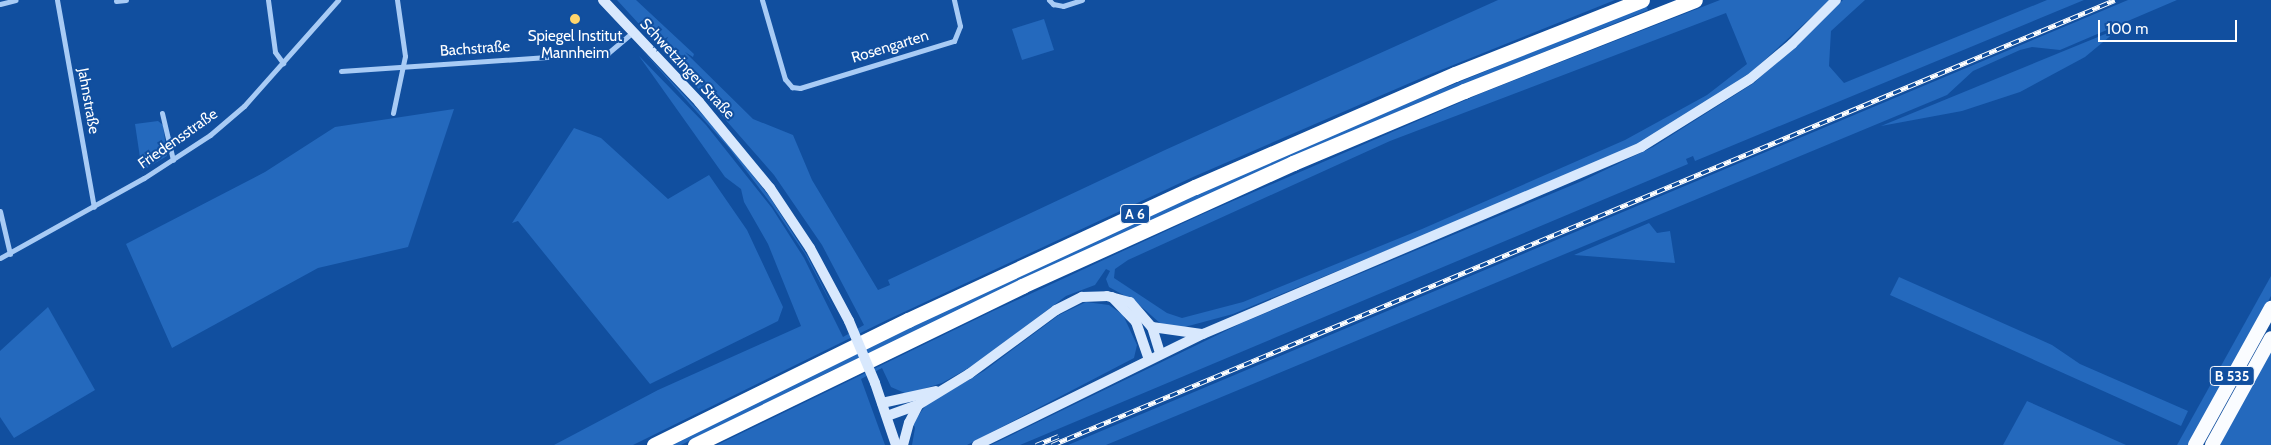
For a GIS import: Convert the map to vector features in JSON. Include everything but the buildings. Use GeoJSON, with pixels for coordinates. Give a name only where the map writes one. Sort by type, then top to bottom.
{"type":"FeatureCollection","features":[{"type":"Feature","properties":{"kind":"highway","name":"A 6"},"geometry":{"type":"LineString","coordinates":[[654,445],[908,320],[1195,187],[1455,74],[1642,0]]}},
{"type":"Feature","properties":{"kind":"highway","name":"A 6"},"geometry":{"type":"LineString","coordinates":[[696,445],[1014,290],[1293,163],[1464,91],[1695,0]]}},
{"type":"Feature","properties":{"kind":"highway","name":"B 535"},"geometry":{"type":"LineString","coordinates":[[2195,445],[2271,308]]}},
{"type":"Feature","properties":{"kind":"highway","name":"B 535"},"geometry":{"type":"LineString","coordinates":[[2212,445],[2271,338]]}},
{"type":"Feature","properties":{"kind":"main road","name":"Schwetzinger Straße"},"geometry":{"type":"LineString","coordinates":[[603,0],[747,158],[805,241],[849,322],[875,384],[896,445]]}},
{"type":"Feature","properties":{"kind":"main road"},"geometry":{"type":"LineString","coordinates":[[977,445],[1160,353],[1641,148],[1750,79],[1792,44],[1836,0]]}},
{"type":"Feature","properties":{"kind":"main road"},"geometry":{"type":"LineString","coordinates":[[887,416],[918,405],[981,367],[1072,300],[1090,295],[1111,297],[1130,302],[1152,327],[1160,353]]}},
{"type":"Feature","properties":{"kind":"main road"},"geometry":{"type":"LineString","coordinates":[[1111,297],[1136,322],[1149,358]]}},
{"type":"Feature","properties":{"kind":"main road"},"geometry":{"type":"LineString","coordinates":[[1152,327],[1203,334]]}},
{"type":"Feature","properties":{"kind":"main road"},"geometry":{"type":"LineString","coordinates":[[882,403],[940,390]]}},
{"type":"Feature","properties":{"kind":"main road"},"geometry":{"type":"LineString","coordinates":[[903,445],[908,423],[918,405]]}},
{"type":"Feature","properties":{"kind":"street"},"geometry":{"type":"LineString","coordinates":[[0,4],[16,0]]}},
{"type":"Feature","properties":{"kind":"street","name":"Jahnstraße"},"geometry":{"type":"LineString","coordinates":[[57,0],[94,207]]}},
{"type":"Feature","properties":{"kind":"street"},"geometry":{"type":"LineString","coordinates":[[116,1],[126,0]]}},
{"type":"Feature","properties":{"kind":"street"},"geometry":{"type":"LineString","coordinates":[[268,0],[275,52],[283,63]]}},
{"type":"Feature","properties":{"kind":"street","name":"Friedensstraße"},"geometry":{"type":"LineString","coordinates":[[0,258],[94,207],[174,160],[210,136],[244,106],[338,0]]}},
{"type":"Feature","properties":{"kind":"street"},"geometry":{"type":"LineString","coordinates":[[393,113],[406,56],[397,0]]}},
{"type":"Feature","properties":{"kind":"street","name":"Rosengarten"},"geometry":{"type":"LineString","coordinates":[[762,0],[785,79],[792,87],[800,88],[954,41],[960,26],[954,0]]}},
{"type":"Feature","properties":{"kind":"street"},"geometry":{"type":"LineString","coordinates":[[1051,2],[1063,6],[1082,0]]}},
{"type":"Feature","properties":{"kind":"street","name":"Bachstraße"},"geometry":{"type":"LineString","coordinates":[[341,71],[608,53],[632,32]]}},
{"type":"Feature","properties":{"kind":"street"},"geometry":{"type":"LineString","coordinates":[[162,113],[174,160]]}},
{"type":"Feature","properties":{"kind":"street"},"geometry":{"type":"LineString","coordinates":[[0,211],[10,254]]}},
{"type":"Feature","properties":{"kind":"shaded area"},"geometry":{"type":"Polygon","coordinates":[[[617,0],[636,0],[694,54],[693,57],[685,52],[753,119],[793,135],[812,180],[878,290],[890,285],[888,280],[1165,150],[1498,0],[1615,0],[1426,76],[1193,177],[889,319],[633,445],[554,445],[658,390],[801,326],[768,244],[744,202],[741,189],[725,177],[639,56],[706,125],[772,208],[804,258],[843,337],[864,325],[822,245],[774,175],[659,44],[656,39],[657,31],[651,37],[617,0]]]}},
{"type":"Feature","properties":{"kind":"shaded area"},"geometry":{"type":"Polygon","coordinates":[[[1720,0],[1830,0],[1745,78],[1643,142],[1586,168],[1233,314],[1181,328],[1161,324],[1136,302],[1109,287],[1106,279],[1110,271],[1106,269],[1095,285],[1066,296],[974,365],[942,383],[907,394],[891,387],[882,368],[861,379],[885,445],[717,445],[993,311],[1203,214],[1482,93],[1720,0]],[[1726,13],[1390,141],[1128,260],[1115,269],[1114,278],[1167,313],[1182,318],[1243,302],[1422,229],[1625,140],[1707,95],[1747,64],[1726,13]]]}},
{"type":"Feature","properties":{"kind":"shaded area"},"geometry":{"type":"Polygon","coordinates":[[[1843,0],[1865,0],[1831,31],[1829,66],[1844,83],[2047,0],[2084,0],[1695,161],[1693,156],[1686,159],[1688,164],[1020,445],[991,445],[1242,323],[1582,181],[1653,147],[1754,83],[1843,0]]]}},
{"type":"Feature","properties":{"kind":"shaded area"},"geometry":{"type":"Polygon","coordinates":[[[2128,0],[2177,0],[2060,50],[2032,47],[2020,50],[1973,71],[1947,95],[1106,445],[1068,445],[2128,0]]]}},
{"type":"Feature","properties":{"kind":"shaded area"},"geometry":{"type":"Polygon","coordinates":[[[1646,5],[1648,10],[1408,107],[829,372],[681,445],[668,445],[898,332],[1284,154],[1646,5]]]}},
{"type":"Feature","properties":{"kind":"shaded area"},"geometry":{"type":"Polygon","coordinates":[[[1044,19],[1054,50],[1022,60],[1012,29],[1044,19]]]}},
{"type":"Feature","properties":{"kind":"shaded area"},"geometry":{"type":"Polygon","coordinates":[[[2120,28],[2085,57],[2020,92],[1962,111],[1881,126],[2120,28]]]}},
{"type":"Feature","properties":{"kind":"shaded area"},"geometry":{"type":"Polygon","coordinates":[[[640,48],[716,129],[769,196],[808,257],[839,319],[805,254],[772,205],[729,148],[640,48]]]}},
{"type":"Feature","properties":{"kind":"shaded area"},"geometry":{"type":"Polygon","coordinates":[[[454,109],[408,247],[318,268],[172,348],[126,244],[265,172],[335,127],[454,109]]]}},
{"type":"Feature","properties":{"kind":"shaded area"},"geometry":{"type":"Polygon","coordinates":[[[158,121],[163,125],[167,156],[142,171],[135,124],[158,121]]]}},
{"type":"Feature","properties":{"kind":"shaded area"},"geometry":{"type":"Polygon","coordinates":[[[574,128],[601,138],[668,199],[709,175],[747,230],[783,307],[778,321],[650,384],[518,221],[512,223],[574,128]]]}},
{"type":"Feature","properties":{"kind":"shaded area"},"geometry":{"type":"Polygon","coordinates":[[[1649,223],[1657,233],[1670,231],[1675,263],[1574,255],[1649,223]]]}},
{"type":"Feature","properties":{"kind":"shaded area"},"geometry":{"type":"Polygon","coordinates":[[[2271,276],[2271,296],[2189,445],[2177,445],[2271,276]]]}},
{"type":"Feature","properties":{"kind":"shaded area"},"geometry":{"type":"Polygon","coordinates":[[[1899,277],[2052,345],[2080,364],[2188,411],[2181,426],[1890,295],[1899,277]]]}},
{"type":"Feature","properties":{"kind":"shaded area"},"geometry":{"type":"Polygon","coordinates":[[[1086,302],[1109,305],[1123,315],[1137,345],[1134,358],[967,445],[912,445],[915,428],[913,423],[926,405],[984,371],[1059,315],[1086,302]]]}},
{"type":"Feature","properties":{"kind":"shaded area"},"geometry":{"type":"Polygon","coordinates":[[[48,307],[95,390],[14,438],[0,417],[0,351],[48,307]]]}},
{"type":"Feature","properties":{"kind":"shaded area"},"geometry":{"type":"Polygon","coordinates":[[[2271,349],[2271,445],[2219,445],[2271,349]]]}},
{"type":"Feature","properties":{"kind":"shaded area"},"geometry":{"type":"Polygon","coordinates":[[[2027,401],[2126,445],[2003,445],[2027,401]]]}},
{"type":"Feature","properties":{"kind":"railway"},"geometry":{"type":"LineString","coordinates":[[1052,445],[2115,0]]}},
{"type":"Feature","properties":{"kind":"railway"},"geometry":{"type":"LineString","coordinates":[[1036,445],[1058,436]]}},
{"type":"Feature","properties":{"kind":"place","name":"Spiegel Institut Mannheim"},"geometry":{"type":"Point","coordinates":[575,19]}}]}
